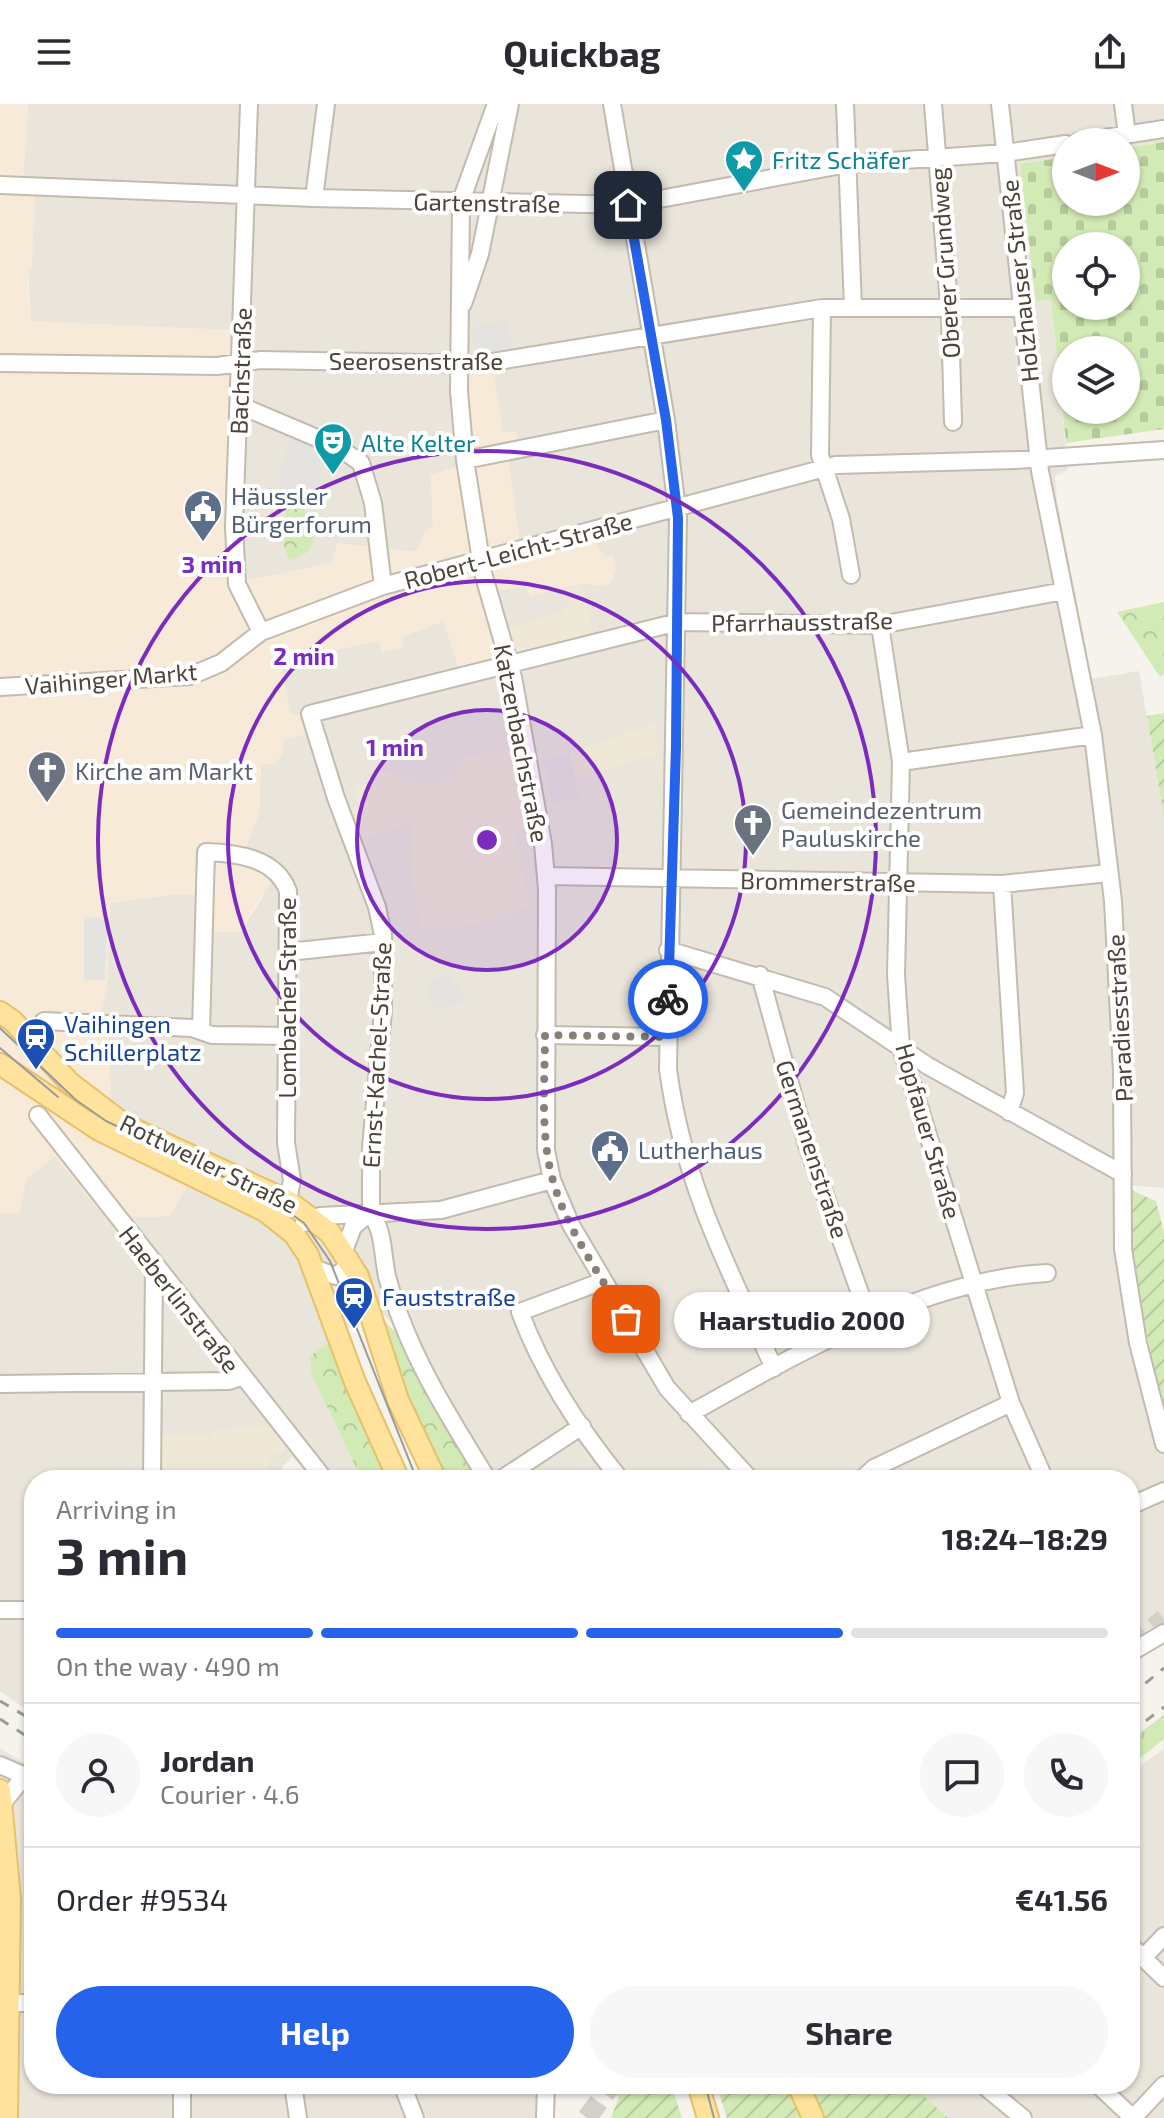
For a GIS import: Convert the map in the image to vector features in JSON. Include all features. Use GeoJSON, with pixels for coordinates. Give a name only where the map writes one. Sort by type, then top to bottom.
{"type":"FeatureCollection","features":[{"type":"Feature","properties":{"kind":"main road","name":"Rottweiler Straße"},"geometry":{"type":"LineString","coordinates":[[0,1012],[13,1021],[70,1083],[125,1125],[288,1201],[313,1217],[347,1254],[366,1297],[398,1400],[431,1470]]}},
{"type":"Feature","properties":{"kind":"main road","name":"Rottweiler Straße"},"geometry":{"type":"LineString","coordinates":[[0,1064],[99,1130],[265,1211],[294,1234],[313,1268],[355,1382],[395,1470]]}},
{"type":"Feature","properties":{"kind":"main road"},"geometry":{"type":"LineString","coordinates":[[1,1797],[10,1899],[7,2118]]}},
{"type":"Feature","properties":{"kind":"main road"},"geometry":{"type":"LineString","coordinates":[[701,2094],[708,2118]]}},
{"type":"Feature","properties":{"kind":"main road"},"geometry":{"type":"LineString","coordinates":[[802,2094],[813,2118]]}},
{"type":"Feature","properties":{"kind":"street","name":"Bachstraße"},"geometry":{"type":"LineString","coordinates":[[249,104],[233,516],[237,584],[261,632]]}},
{"type":"Feature","properties":{"kind":"street"},"geometry":{"type":"LineString","coordinates":[[314,198],[326,104]]}},
{"type":"Feature","properties":{"kind":"street","name":"Katzenbachstraße"},"geometry":{"type":"LineString","coordinates":[[496,104],[461,201],[459,364],[465,460],[481,558],[510,666],[530,759],[546,876],[546,1150],[552,1180],[571,1225],[667,1388],[742,1470]]}},
{"type":"Feature","properties":{"kind":"street","name":"Katzenbachstraße"},"geometry":{"type":"LineString","coordinates":[[461,309],[471,289],[510,104]]}},
{"type":"Feature","properties":{"kind":"street"},"geometry":{"type":"LineString","coordinates":[[612,104],[666,420],[676,509],[678,622],[668,950],[668,1037],[673,1110],[691,1180],[774,1368]]}},
{"type":"Feature","properties":{"kind":"street"},"geometry":{"type":"LineString","coordinates":[[845,104],[853,307]]}},
{"type":"Feature","properties":{"kind":"street","name":"Oberer Grundweg"},"geometry":{"type":"LineString","coordinates":[[933,104],[950,306],[953,422]]}},
{"type":"Feature","properties":{"kind":"street","name":"Holzhauser Straße"},"geometry":{"type":"LineString","coordinates":[[1000,104],[1039,459],[1064,591]]}},
{"type":"Feature","properties":{"kind":"street"},"geometry":{"type":"LineString","coordinates":[[1123,104],[1126,128]]}},
{"type":"Feature","properties":{"kind":"street"},"geometry":{"type":"LineString","coordinates":[[1140,133],[1164,129]]}},
{"type":"Feature","properties":{"kind":"street","name":"Gartenstraße"},"geometry":{"type":"LineString","coordinates":[[0,185],[314,198],[628,205],[847,164],[937,159],[1052,146]]}},
{"type":"Feature","properties":{"kind":"street"},"geometry":{"type":"LineString","coordinates":[[822,308],[820,455],[841,519],[851,575]]}},
{"type":"Feature","properties":{"kind":"street","name":"Seerosenstraße"},"geometry":{"type":"LineString","coordinates":[[0,363],[217,366],[240,362],[459,364],[506,361],[822,308],[1020,308]]}},
{"type":"Feature","properties":{"kind":"street"},"geometry":{"type":"LineString","coordinates":[[239,405],[353,455],[368,477],[383,586]]}},
{"type":"Feature","properties":{"kind":"street"},"geometry":{"type":"LineString","coordinates":[[465,460],[666,420]]}},
{"type":"Feature","properties":{"kind":"street","name":"Robert-Leicht-Straße"},"geometry":{"type":"LineString","coordinates":[[221,663],[261,632],[383,586],[825,468],[848,463],[1039,459],[1164,450]]}},
{"type":"Feature","properties":{"kind":"street","name":"Pfarrhausstraße"},"geometry":{"type":"LineString","coordinates":[[310,714],[678,622],[880,625],[1064,591]]}},
{"type":"Feature","properties":{"kind":"street","name":"Paradiesstraße"},"geometry":{"type":"LineString","coordinates":[[1064,591],[1093,735],[1109,873],[1120,1028],[1123,1249],[1130,1299],[1164,1444]]}},
{"type":"Feature","properties":{"kind":"street","name":"Hopfauer Straße"},"geometry":{"type":"LineString","coordinates":[[880,625],[901,762],[896,975],[901,1048],[1011,1403],[1041,1470]]}},
{"type":"Feature","properties":{"kind":"street","name":"Vaihinger Markt"},"geometry":{"type":"LineString","coordinates":[[0,687],[190,676],[221,663]]}},
{"type":"Feature","properties":{"kind":"street","name":"Ernst-Kachel-Straße"},"geometry":{"type":"LineString","coordinates":[[310,714],[326,771],[377,907],[383,942],[382,1045],[371,1148],[369,1215]]}},
{"type":"Feature","properties":{"kind":"street"},"geometry":{"type":"LineString","coordinates":[[901,762],[1093,735]]}},
{"type":"Feature","properties":{"kind":"street","name":"Lombacher Straße"},"geometry":{"type":"LineString","coordinates":[[201,1031],[206,852],[244,855],[283,878],[290,903],[286,1143],[292,1180],[288,1201]]}},
{"type":"Feature","properties":{"kind":"street","name":"Brommerstraße"},"geometry":{"type":"LineString","coordinates":[[546,876],[1002,884],[1109,873]]}},
{"type":"Feature","properties":{"kind":"street"},"geometry":{"type":"LineString","coordinates":[[1002,884],[1015,1093],[1009,1112]]}},
{"type":"Feature","properties":{"kind":"street"},"geometry":{"type":"LineString","coordinates":[[288,952],[383,942]]}},
{"type":"Feature","properties":{"kind":"street"},"geometry":{"type":"LineString","coordinates":[[668,950],[760,975],[825,997],[928,1066],[1123,1174]]}},
{"type":"Feature","properties":{"kind":"street","name":"Germanenstraße"},"geometry":{"type":"LineString","coordinates":[[760,975],[807,1145],[870,1321]]}},
{"type":"Feature","properties":{"kind":"street"},"geometry":{"type":"LineString","coordinates":[[44,1021],[192,1028],[212,1035],[288,1036]]}},
{"type":"Feature","properties":{"kind":"street"},"geometry":{"type":"LineString","coordinates":[[545,1035],[668,1037]]}},
{"type":"Feature","properties":{"kind":"street"},"geometry":{"type":"LineString","coordinates":[[913,1082],[928,1066]]}},
{"type":"Feature","properties":{"kind":"street","name":"Haeberlinstraße"},"geometry":{"type":"LineString","coordinates":[[38,1115],[317,1470]]}},
{"type":"Feature","properties":{"kind":"street"},"geometry":{"type":"LineString","coordinates":[[313,1217],[441,1210],[552,1180]]}},
{"type":"Feature","properties":{"kind":"street"},"geometry":{"type":"LineString","coordinates":[[313,1268],[336,1276],[346,1268],[353,1227],[369,1215]]}},
{"type":"Feature","properties":{"kind":"street"},"geometry":{"type":"LineString","coordinates":[[369,1215],[380,1227],[389,1282],[414,1355],[482,1470]]}},
{"type":"Feature","properties":{"kind":"street","name":"Rottweiler Straße"},"geometry":{"type":"LineString","coordinates":[[294,1234],[313,1217]]}},
{"type":"Feature","properties":{"kind":"street"},"geometry":{"type":"LineString","coordinates":[[152,1470],[154,1266]]}},
{"type":"Feature","properties":{"kind":"street"},"geometry":{"type":"LineString","coordinates":[[689,1414],[870,1321],[974,1283],[1047,1273]]}},
{"type":"Feature","properties":{"kind":"street"},"geometry":{"type":"LineString","coordinates":[[603,1281],[520,1312],[529,1337],[582,1426],[614,1470]]}},
{"type":"Feature","properties":{"kind":"street"},"geometry":{"type":"LineString","coordinates":[[0,1384],[229,1381],[241,1377]]}},
{"type":"Feature","properties":{"kind":"street"},"geometry":{"type":"LineString","coordinates":[[872,1470],[1011,1403]]}},
{"type":"Feature","properties":{"kind":"street"},"geometry":{"type":"LineString","coordinates":[[515,1470],[582,1426]]}},
{"type":"Feature","properties":{"kind":"street"},"geometry":{"type":"LineString","coordinates":[[1140,1502],[1164,1491]]}},
{"type":"Feature","properties":{"kind":"street"},"geometry":{"type":"LineString","coordinates":[[0,1610],[24,1610]]}},
{"type":"Feature","properties":{"kind":"street"},"geometry":{"type":"LineString","coordinates":[[1140,1647],[1164,1633]]}},
{"type":"Feature","properties":{"kind":"street"},"geometry":{"type":"LineString","coordinates":[[0,1765],[24,1776]]}},
{"type":"Feature","properties":{"kind":"street"},"geometry":{"type":"LineString","coordinates":[[1,1797],[24,1782]]}},
{"type":"Feature","properties":{"kind":"street"},"geometry":{"type":"LineString","coordinates":[[1143,1958],[1164,1936]]}},
{"type":"Feature","properties":{"kind":"street"},"geometry":{"type":"LineString","coordinates":[[1140,1955],[1164,1978]]}},
{"type":"Feature","properties":{"kind":"street"},"geometry":{"type":"LineString","coordinates":[[10,2003],[24,2003]]}},
{"type":"Feature","properties":{"kind":"street"},"geometry":{"type":"LineString","coordinates":[[1108,2094],[1133,2118],[1164,2085]]}},
{"type":"Feature","properties":{"kind":"street"},"geometry":{"type":"LineString","coordinates":[[182,2094],[182,2118]]}},
{"type":"Feature","properties":{"kind":"street"},"geometry":{"type":"LineString","coordinates":[[294,2094],[298,2118]]}},
{"type":"Feature","properties":{"kind":"street"},"geometry":{"type":"LineString","coordinates":[[406,2094],[415,2118]]}},
{"type":"Feature","properties":{"kind":"street"},"geometry":{"type":"LineString","coordinates":[[545,2118],[546,2094]]}},
{"type":"Feature","properties":{"kind":"street"},"geometry":{"type":"LineString","coordinates":[[994,2094],[1023,2118]]}},
{"type":"Feature","properties":{"kind":"shaded area"},"geometry":{"type":"Polygon","coordinates":[[[0,104],[28,104],[23,182],[35,194],[32,267],[28,269],[31,321],[235,330],[235,583],[333,563],[337,543],[416,552],[425,532],[433,526],[431,475],[461,465],[454,373],[493,371],[503,432],[516,431],[519,446],[508,459],[521,553],[592,537],[605,557],[613,556],[616,569],[611,583],[598,586],[583,583],[530,596],[525,586],[496,591],[512,658],[459,670],[444,621],[402,637],[404,647],[382,652],[378,641],[281,661],[290,714],[309,716],[313,732],[284,740],[282,756],[274,763],[261,765],[259,813],[246,846],[272,879],[239,932],[203,932],[204,895],[175,894],[110,903],[107,981],[101,1013],[108,1036],[112,1112],[131,1158],[188,1184],[170,1216],[130,1217],[98,1209],[55,1156],[26,1179],[19,1214],[0,1213],[0,104]]]}},
{"type":"Feature","properties":{"kind":"shaded area"},"geometry":{"type":"Polygon","coordinates":[[[28,104],[1164,104],[1164,142],[1140,146],[1140,128],[1052,128],[1052,159],[1020,164],[1036,301],[1051,300],[1055,336],[1052,336],[1052,424],[1063,424],[1068,470],[1055,476],[1057,500],[1092,679],[1139,671],[1164,818],[1164,1188],[1124,1185],[1124,1250],[1164,1429],[1164,1638],[1140,1653],[1140,1470],[486,1470],[419,1351],[383,1314],[362,1319],[310,1356],[311,1373],[357,1470],[304,1470],[292,1456],[281,1470],[24,1470],[24,1708],[0,1691],[0,1213],[19,1213],[26,1179],[55,1156],[98,1209],[130,1217],[170,1216],[188,1183],[131,1158],[112,1112],[108,1036],[101,1013],[107,981],[110,903],[175,894],[205,895],[203,932],[240,932],[264,895],[246,847],[259,813],[261,765],[284,740],[290,715],[281,661],[379,641],[382,652],[404,647],[401,637],[444,621],[459,670],[495,591],[526,586],[530,596],[583,583],[598,586],[611,583],[605,557],[521,553],[508,459],[516,431],[503,433],[461,466],[431,475],[433,526],[425,532],[416,552],[337,543],[333,563],[235,583],[31,321],[23,182],[28,104]]]}},
{"type":"Feature","properties":{"kind":"shaded area"},"geometry":{"type":"Polygon","coordinates":[[[508,321],[512,351],[477,353],[473,348],[473,326],[508,321]]]}},
{"type":"Feature","properties":{"kind":"shaded area"},"geometry":{"type":"Polygon","coordinates":[[[293,433],[324,447],[319,493],[279,490],[280,467],[293,433]]]}},
{"type":"Feature","properties":{"kind":"shaded area"},"geometry":{"type":"Polygon","coordinates":[[[582,585],[593,632],[515,655],[507,628],[564,612],[563,606],[570,605],[566,589],[582,585]]]}},
{"type":"Feature","properties":{"kind":"shaded area"},"geometry":{"type":"Polygon","coordinates":[[[656,723],[657,754],[577,779],[569,753],[656,723]]]}},
{"type":"Feature","properties":{"kind":"shaded area"},"geometry":{"type":"Polygon","coordinates":[[[509,749],[523,824],[521,830],[514,831],[530,908],[506,912],[507,917],[447,929],[445,924],[422,929],[410,866],[411,822],[361,839],[352,817],[352,808],[358,806],[353,786],[372,785],[378,770],[412,779],[412,783],[456,782],[455,760],[509,749]]]}},
{"type":"Feature","properties":{"kind":"shaded area"},"geometry":{"type":"Polygon","coordinates":[[[569,753],[578,782],[573,785],[581,798],[552,805],[545,760],[569,753]]]}},
{"type":"Feature","properties":{"kind":"shaded area"},"geometry":{"type":"Polygon","coordinates":[[[84,917],[108,919],[105,980],[84,980],[84,917]]]}},
{"type":"Feature","properties":{"kind":"shaded area"},"geometry":{"type":"Polygon","coordinates":[[[452,975],[455,985],[460,984],[465,1001],[434,1011],[425,983],[452,975]]]}},
{"type":"Feature","properties":{"kind":"shaded area"},"geometry":{"type":"Polygon","coordinates":[[[272,1426],[290,1450],[268,1457],[268,1470],[161,1470],[161,1435],[212,1436],[212,1430],[272,1426]]]}},
{"type":"Feature","properties":{"kind":"shaded area"},"geometry":{"type":"Polygon","coordinates":[[[0,1748],[24,1763],[24,2094],[541,2094],[540,2118],[0,2118],[0,1748]]]}},
{"type":"Feature","properties":{"kind":"shaded area"},"geometry":{"type":"Polygon","coordinates":[[[1164,1749],[1164,2118],[948,2118],[922,2094],[1140,2094],[1140,1766],[1164,1749]]]}},
{"type":"Feature","properties":{"kind":"green space"},"geometry":{"type":"Polygon","coordinates":[[[1164,142],[1164,429],[1066,443],[1064,424],[1140,424],[1140,336],[1055,336],[1053,320],[1140,320],[1140,232],[1052,232],[1052,310],[1051,300],[1036,301],[1020,164],[1052,159],[1052,216],[1140,216],[1140,146],[1164,142]]]}},
{"type":"Feature","properties":{"kind":"green space"},"geometry":{"type":"Polygon","coordinates":[[[286,498],[305,498],[305,522],[313,527],[310,550],[289,560],[284,546],[286,498]]]}},
{"type":"Feature","properties":{"kind":"green space"},"geometry":{"type":"Polygon","coordinates":[[[1164,602],[1164,674],[1160,677],[1117,612],[1164,602]]]}},
{"type":"Feature","properties":{"kind":"green space"},"geometry":{"type":"Polygon","coordinates":[[[1164,713],[1164,818],[1147,716],[1164,713]]]}},
{"type":"Feature","properties":{"kind":"green space"},"geometry":{"type":"Polygon","coordinates":[[[1131,1190],[1156,1201],[1164,1233],[1164,1412],[1130,1259],[1131,1190]]]}},
{"type":"Feature","properties":{"kind":"green space"},"geometry":{"type":"Polygon","coordinates":[[[382,1319],[405,1341],[478,1470],[444,1470],[412,1413],[382,1319]]]}},
{"type":"Feature","properties":{"kind":"green space"},"geometry":{"type":"Polygon","coordinates":[[[331,1341],[386,1470],[357,1470],[311,1373],[310,1356],[331,1341]]]}},
{"type":"Feature","properties":{"kind":"green space"},"geometry":{"type":"Polygon","coordinates":[[[1164,1715],[1164,1739],[1140,1758],[1140,1733],[1164,1715]]]}},
{"type":"Feature","properties":{"kind":"green space"},"geometry":{"type":"Polygon","coordinates":[[[616,2094],[674,2094],[682,2118],[611,2118],[619,2097],[616,2094]]]}},
{"type":"Feature","properties":{"kind":"green space"},"geometry":{"type":"Polygon","coordinates":[[[719,2094],[794,2094],[798,2104],[817,2094],[922,2094],[948,2118],[727,2118],[719,2094]]]}},
{"type":"Feature","properties":{"kind":"tunnel"},"geometry":{"type":"LineString","coordinates":[[1140,1638],[1164,1619]]}},
{"type":"Feature","properties":{"kind":"tunnel"},"geometry":{"type":"LineString","coordinates":[[587,2118],[605,2094]]}},
{"type":"Feature","properties":{"kind":"tram line"},"geometry":{"type":"LineString","coordinates":[[0,1028],[76,1100],[106,1121],[270,1199],[304,1223],[330,1261],[413,1470]]}},
{"type":"Feature","properties":{"kind":"tram line"},"geometry":{"type":"LineString","coordinates":[[0,1048],[58,1097]]}},
{"type":"Feature","properties":{"kind":"tram line"},"geometry":{"type":"LineString","coordinates":[[708,2094],[714,2118]]}},
{"type":"Feature","properties":{"kind":"railway"},"geometry":{"type":"LineString","coordinates":[[1140,1688],[1164,1668]]}},
{"type":"Feature","properties":{"kind":"railway"},"geometry":{"type":"LineString","coordinates":[[0,1701],[24,1715]]}},
{"type":"Feature","properties":{"kind":"railway"},"geometry":{"type":"LineString","coordinates":[[1140,1725],[1164,1707]]}},
{"type":"Feature","properties":{"kind":"railway"},"geometry":{"type":"LineString","coordinates":[[0,1719],[24,1735]]}},
{"type":"Feature","properties":{"kind":"way so far"},"geometry":{"type":"LineString","coordinates":[[626,1319],[571,1225],[552,1180],[546,1150],[545,1035],[668,1037],[668,999]]}},
{"type":"Feature","properties":{"kind":"place","name":"Fritz Schäfer"},"geometry":{"type":"Point","coordinates":[744,193]}},
{"type":"Feature","properties":{"kind":"place","name":"Alte Kelter"},"geometry":{"type":"Point","coordinates":[333,476]}},
{"type":"Feature","properties":{"kind":"place","name":"Häussler Bürgerforum"},"geometry":{"type":"Point","coordinates":[203,543]}},
{"type":"Feature","properties":{"kind":"place","name":"Kirche am Markt"},"geometry":{"type":"Point","coordinates":[47,804]}},
{"type":"Feature","properties":{"kind":"place","name":"Gemeindezentrum Pauluskirche"},"geometry":{"type":"Point","coordinates":[753,857]}},
{"type":"Feature","properties":{"kind":"place","name":"Vaihingen Schillerplatz"},"geometry":{"type":"Point","coordinates":[36,1071]}},
{"type":"Feature","properties":{"kind":"place","name":"Lutherhaus"},"geometry":{"type":"Point","coordinates":[610,1183]}},
{"type":"Feature","properties":{"kind":"place","name":"Haarstudio 2000"},"geometry":{"type":"Point","coordinates":[626,1319]}},
{"type":"Feature","properties":{"kind":"place","name":"Fauststraße"},"geometry":{"type":"Point","coordinates":[354,1330]}},
{"type":"Feature","properties":{"kind":"route"},"geometry":{"type":"LineString","coordinates":[[628,205],[666,420],[678,518],[676,747],[668,999]]}}]}
